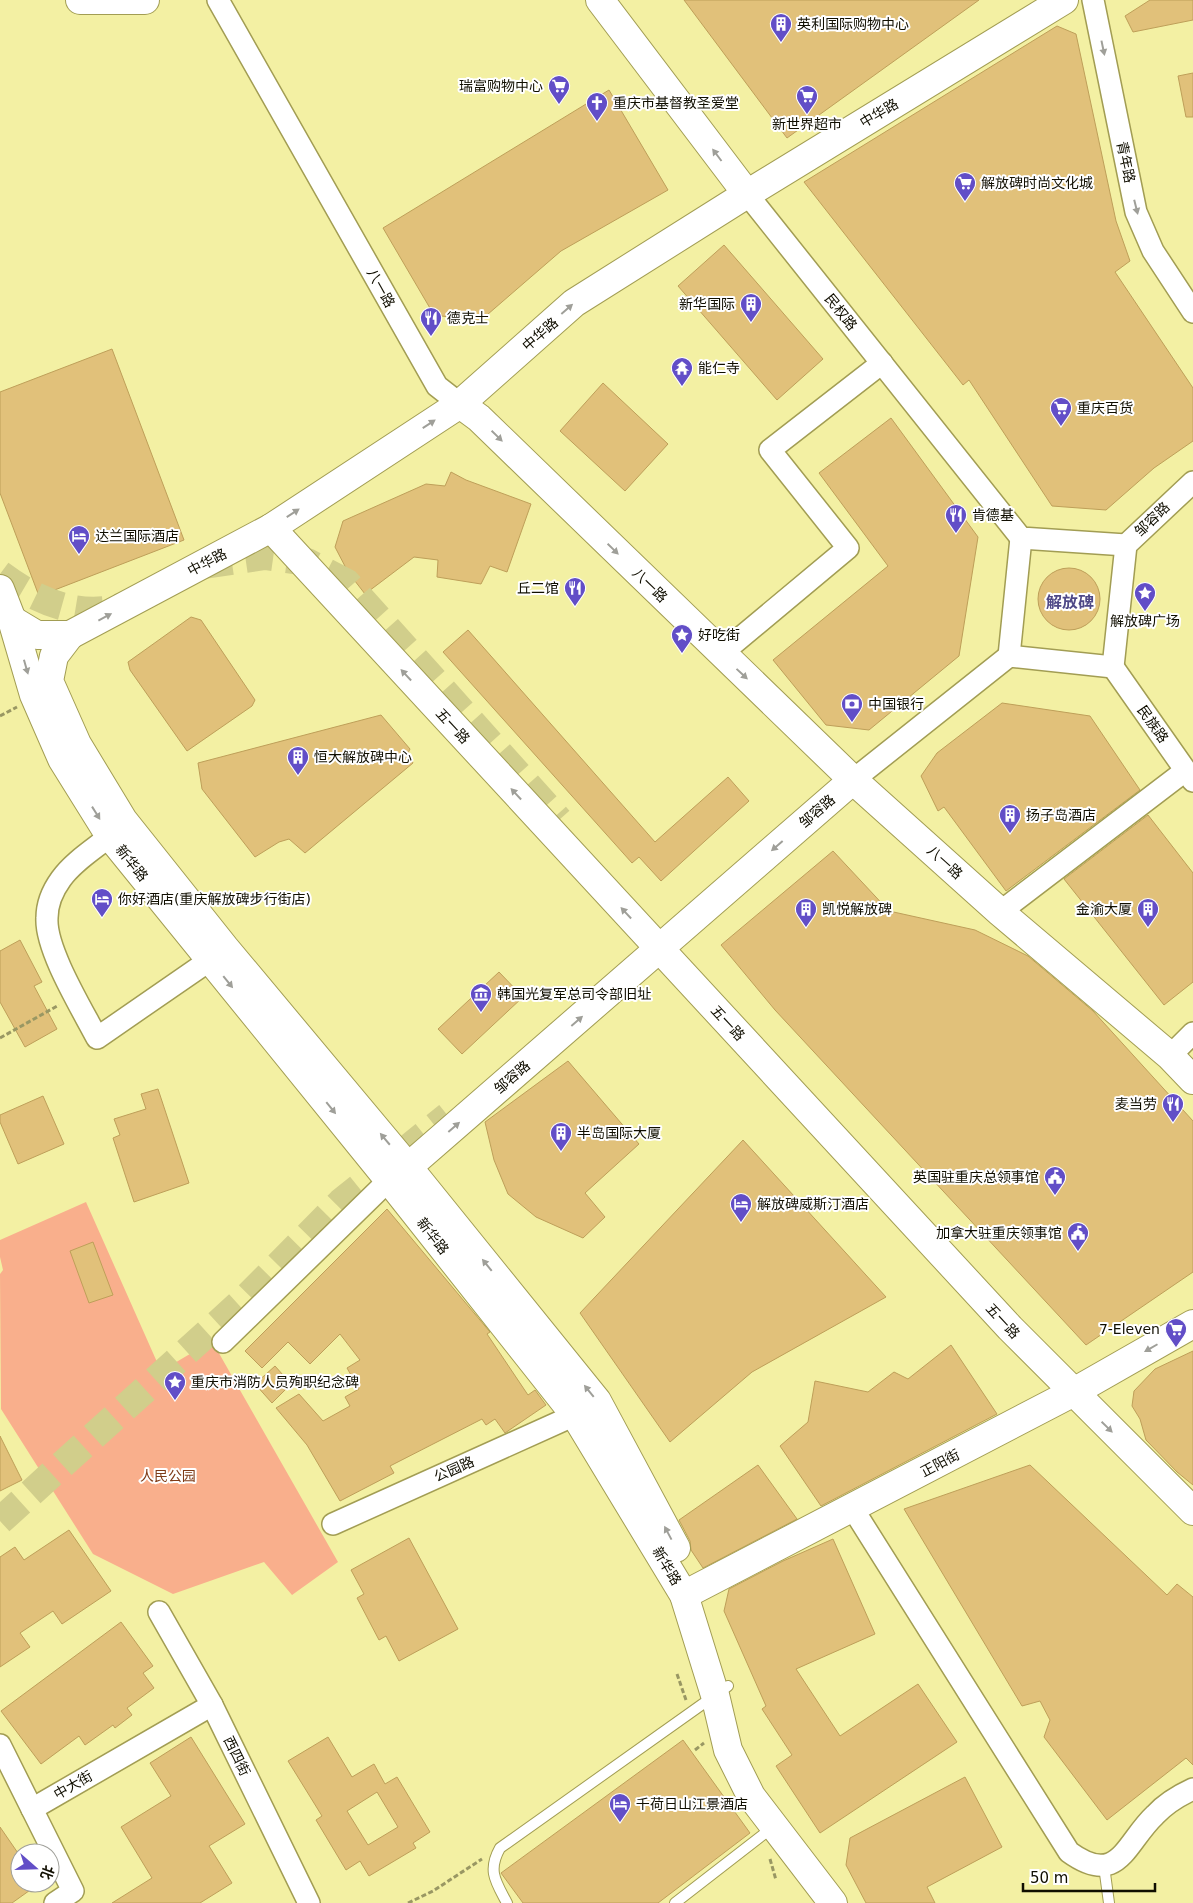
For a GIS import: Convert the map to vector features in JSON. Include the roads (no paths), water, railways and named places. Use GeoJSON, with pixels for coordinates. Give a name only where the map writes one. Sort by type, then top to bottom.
{"type":"FeatureCollection","features":[{"type":"Feature","properties":{"kind":"main road"},"geometry":{"type":"LineString","coordinates":[[80,0],[145,0]]}},
{"type":"Feature","properties":{"kind":"main road","name":"中华路"},"geometry":{"type":"LineString","coordinates":[[12,620],[37,635],[70,635],[271,528],[460,404],[574,303],[747,194],[1064,0]]}},
{"type":"Feature","properties":{"kind":"main road","name":"民权路"},"geometry":{"type":"LineString","coordinates":[[609,4],[747,194]]}},
{"type":"Feature","properties":{"kind":"main road","name":"八一路"},"geometry":{"type":"LineString","coordinates":[[460,404],[479,418],[853,780],[1000,912],[1170,1056],[1193,1080]]}},
{"type":"Feature","properties":{"kind":"main road","name":"五一路"},"geometry":{"type":"LineString","coordinates":[[271,528],[996,1314],[1072,1393],[1193,1511]]}},
{"type":"Feature","properties":{"kind":"main road","name":"新华路"},"geometry":{"type":"LineString","coordinates":[[0,589],[12,620],[34,695],[62,759],[110,836],[210,960],[597,1401],[691,1591],[721,1690],[742,1746],[764,1788],[848,1903]]}},
{"type":"Feature","properties":{"kind":"main road","name":"新华路"},"geometry":{"type":"LineString","coordinates":[[70,635],[54,656],[49,681],[77,744],[123,820],[225,948],[398,1173],[575,1415],[691,1591]]}},
{"type":"Feature","properties":{"kind":"main road","name":"邹容路"},"geometry":{"type":"LineString","coordinates":[[398,1173],[853,780]]}},
{"type":"Feature","properties":{"kind":"main road","name":"正阳街"},"geometry":{"type":"LineString","coordinates":[[691,1591],[1072,1393],[1193,1324]]}},
{"type":"Feature","properties":{"kind":"main road","name":"新华路"},"geometry":{"type":"LineString","coordinates":[[721,1690],[728,1750],[751,1796],[833,1903]]}},
{"type":"Feature","properties":{"kind":"street","name":"八一路"},"geometry":{"type":"LineString","coordinates":[[218,0],[437,386],[460,404]]}},
{"type":"Feature","properties":{"kind":"street","name":"青年路"},"geometry":{"type":"LineString","coordinates":[[1093,0],[1136,212],[1153,251],[1193,312]]}},
{"type":"Feature","properties":{"kind":"street","name":"民权路"},"geometry":{"type":"LineString","coordinates":[[747,194],[1021,538]]}},
{"type":"Feature","properties":{"kind":"street"},"geometry":{"type":"LineString","coordinates":[[721,654],[848,548],[770,450],[882,363]]}},
{"type":"Feature","properties":{"kind":"street","name":"邹容路"},"geometry":{"type":"LineString","coordinates":[[1113,667],[1126,545],[1193,482]]}},
{"type":"Feature","properties":{"kind":"street"},"geometry":{"type":"LineString","coordinates":[[1113,667],[1009,656],[1021,538],[1126,545]]}},
{"type":"Feature","properties":{"kind":"street","name":"邹容路"},"geometry":{"type":"LineString","coordinates":[[853,780],[1009,656]]}},
{"type":"Feature","properties":{"kind":"street","name":"民族路"},"geometry":{"type":"LineString","coordinates":[[1113,667],[1189,776]]}},
{"type":"Feature","properties":{"kind":"street"},"geometry":{"type":"LineString","coordinates":[[1000,912],[1189,776]]}},
{"type":"Feature","properties":{"kind":"street"},"geometry":{"type":"LineString","coordinates":[[110,836],[67,872],[49,900],[46,919],[49,937],[75,996],[97,1038],[210,960]]}},
{"type":"Feature","properties":{"kind":"street"},"geometry":{"type":"LineString","coordinates":[[1170,1056],[1193,1033]]}},
{"type":"Feature","properties":{"kind":"street"},"geometry":{"type":"LineString","coordinates":[[223,1342],[398,1173]]}},
{"type":"Feature","properties":{"kind":"street","name":"公园路"},"geometry":{"type":"LineString","coordinates":[[334,1524],[575,1415]]}},
{"type":"Feature","properties":{"kind":"street"},"geometry":{"type":"LineString","coordinates":[[853,1508],[1069,1852],[1085,1863],[1104,1866],[1118,1858],[1136,1840],[1154,1815],[1193,1789]]}},
{"type":"Feature","properties":{"kind":"street","name":"西四街"},"geometry":{"type":"LineString","coordinates":[[159,1612],[212,1705],[308,1903]]}},
{"type":"Feature","properties":{"kind":"street","name":"中大街"},"geometry":{"type":"LineString","coordinates":[[32,1809],[212,1705]]}},
{"type":"Feature","properties":{"kind":"street"},"geometry":{"type":"LineString","coordinates":[[0,1745],[77,1897],[55,1903]]}},
{"type":"Feature","properties":{"kind":"lane"},"geometry":{"type":"LineString","coordinates":[[507,1903],[493,1876],[493,1860],[500,1848],[721,1690]]}},
{"type":"Feature","properties":{"kind":"lane"},"geometry":{"type":"LineString","coordinates":[[675,1903],[774,1826]]}},
{"type":"Feature","properties":{"kind":"lane"},"geometry":{"type":"LineString","coordinates":[[1104,1866],[1110,1894],[1109,1903]]}},
{"type":"Feature","properties":{"kind":"tunnel"},"geometry":{"type":"LineString","coordinates":[[204,565],[265,556],[307,562],[347,583],[559,820]]}},
{"type":"Feature","properties":{"kind":"tunnel"},"geometry":{"type":"LineString","coordinates":[[0,574],[14,584],[60,606],[93,611],[127,605]]}},
{"type":"Feature","properties":{"kind":"tunnel"},"geometry":{"type":"LineString","coordinates":[[0,1521],[247,1297],[341,1202],[448,1116]]}},
{"type":"Feature","properties":{"kind":"place","name":"英利国际购物中心"},"geometry":{"type":"Point","coordinates":[781,43]}},
{"type":"Feature","properties":{"kind":"place","name":"瑞富购物中心"},"geometry":{"type":"Point","coordinates":[559,105]}},
{"type":"Feature","properties":{"kind":"place","name":"新世界超市"},"geometry":{"type":"Point","coordinates":[807,115]}},
{"type":"Feature","properties":{"kind":"place","name":"重庆市基督教圣爱堂"},"geometry":{"type":"Point","coordinates":[597,122]}},
{"type":"Feature","properties":{"kind":"place","name":"解放碑时尚文化城"},"geometry":{"type":"Point","coordinates":[965,202]}},
{"type":"Feature","properties":{"kind":"place","name":"新华国际"},"geometry":{"type":"Point","coordinates":[751,323]}},
{"type":"Feature","properties":{"kind":"place","name":"德克士"},"geometry":{"type":"Point","coordinates":[431,337]}},
{"type":"Feature","properties":{"kind":"place","name":"能仁寺"},"geometry":{"type":"Point","coordinates":[682,387]}},
{"type":"Feature","properties":{"kind":"place","name":"重庆百货"},"geometry":{"type":"Point","coordinates":[1061,427]}},
{"type":"Feature","properties":{"kind":"place","name":"肯德基"},"geometry":{"type":"Point","coordinates":[956,534]}},
{"type":"Feature","properties":{"kind":"place","name":"达兰国际酒店"},"geometry":{"type":"Point","coordinates":[79,555]}},
{"type":"Feature","properties":{"kind":"place","name":"丘二馆"},"geometry":{"type":"Point","coordinates":[575,607]}},
{"type":"Feature","properties":{"kind":"place","name":"解放碑广场"},"geometry":{"type":"Point","coordinates":[1145,612]}},
{"type":"Feature","properties":{"kind":"place","name":"好吃街"},"geometry":{"type":"Point","coordinates":[682,654]}},
{"type":"Feature","properties":{"kind":"place","name":"中国银行"},"geometry":{"type":"Point","coordinates":[852,723]}},
{"type":"Feature","properties":{"kind":"place","name":"恒大解放碑中心"},"geometry":{"type":"Point","coordinates":[298,776]}},
{"type":"Feature","properties":{"kind":"place","name":"扬子岛酒店"},"geometry":{"type":"Point","coordinates":[1010,834]}},
{"type":"Feature","properties":{"kind":"place","name":"你好酒店(重庆解放碑步行街店)"},"geometry":{"type":"Point","coordinates":[102,918]}},
{"type":"Feature","properties":{"kind":"place","name":"凯悦解放碑"},"geometry":{"type":"Point","coordinates":[806,928]}},
{"type":"Feature","properties":{"kind":"place","name":"金渝大厦"},"geometry":{"type":"Point","coordinates":[1148,928]}},
{"type":"Feature","properties":{"kind":"place","name":"韩国光复军总司令部旧址"},"geometry":{"type":"Point","coordinates":[481,1013]}},
{"type":"Feature","properties":{"kind":"place","name":"麦当劳"},"geometry":{"type":"Point","coordinates":[1173,1123]}},
{"type":"Feature","properties":{"kind":"place","name":"半岛国际大厦"},"geometry":{"type":"Point","coordinates":[561,1152]}},
{"type":"Feature","properties":{"kind":"place","name":"英国驻重庆总领事馆"},"geometry":{"type":"Point","coordinates":[1055,1196]}},
{"type":"Feature","properties":{"kind":"place","name":"解放碑威斯汀酒店"},"geometry":{"type":"Point","coordinates":[741,1223]}},
{"type":"Feature","properties":{"kind":"place","name":"加拿大驻重庆领事馆"},"geometry":{"type":"Point","coordinates":[1078,1252]}},
{"type":"Feature","properties":{"kind":"place","name":"7-Eleven"},"geometry":{"type":"Point","coordinates":[1176,1348]}},
{"type":"Feature","properties":{"kind":"place","name":"重庆市消防人员殉职纪念碑"},"geometry":{"type":"Point","coordinates":[175,1401]}},
{"type":"Feature","properties":{"kind":"place","name":"千荷日山江景酒店"},"geometry":{"type":"Point","coordinates":[620,1823]}},
{"type":"Feature","properties":{"kind":"district","name":"解放碑"},"geometry":{"type":"Point","coordinates":[1070,602]}},
{"type":"Feature","properties":{"kind":"park label","name":"人民公园"},"geometry":{"type":"Point","coordinates":[168,1476]}}]}
